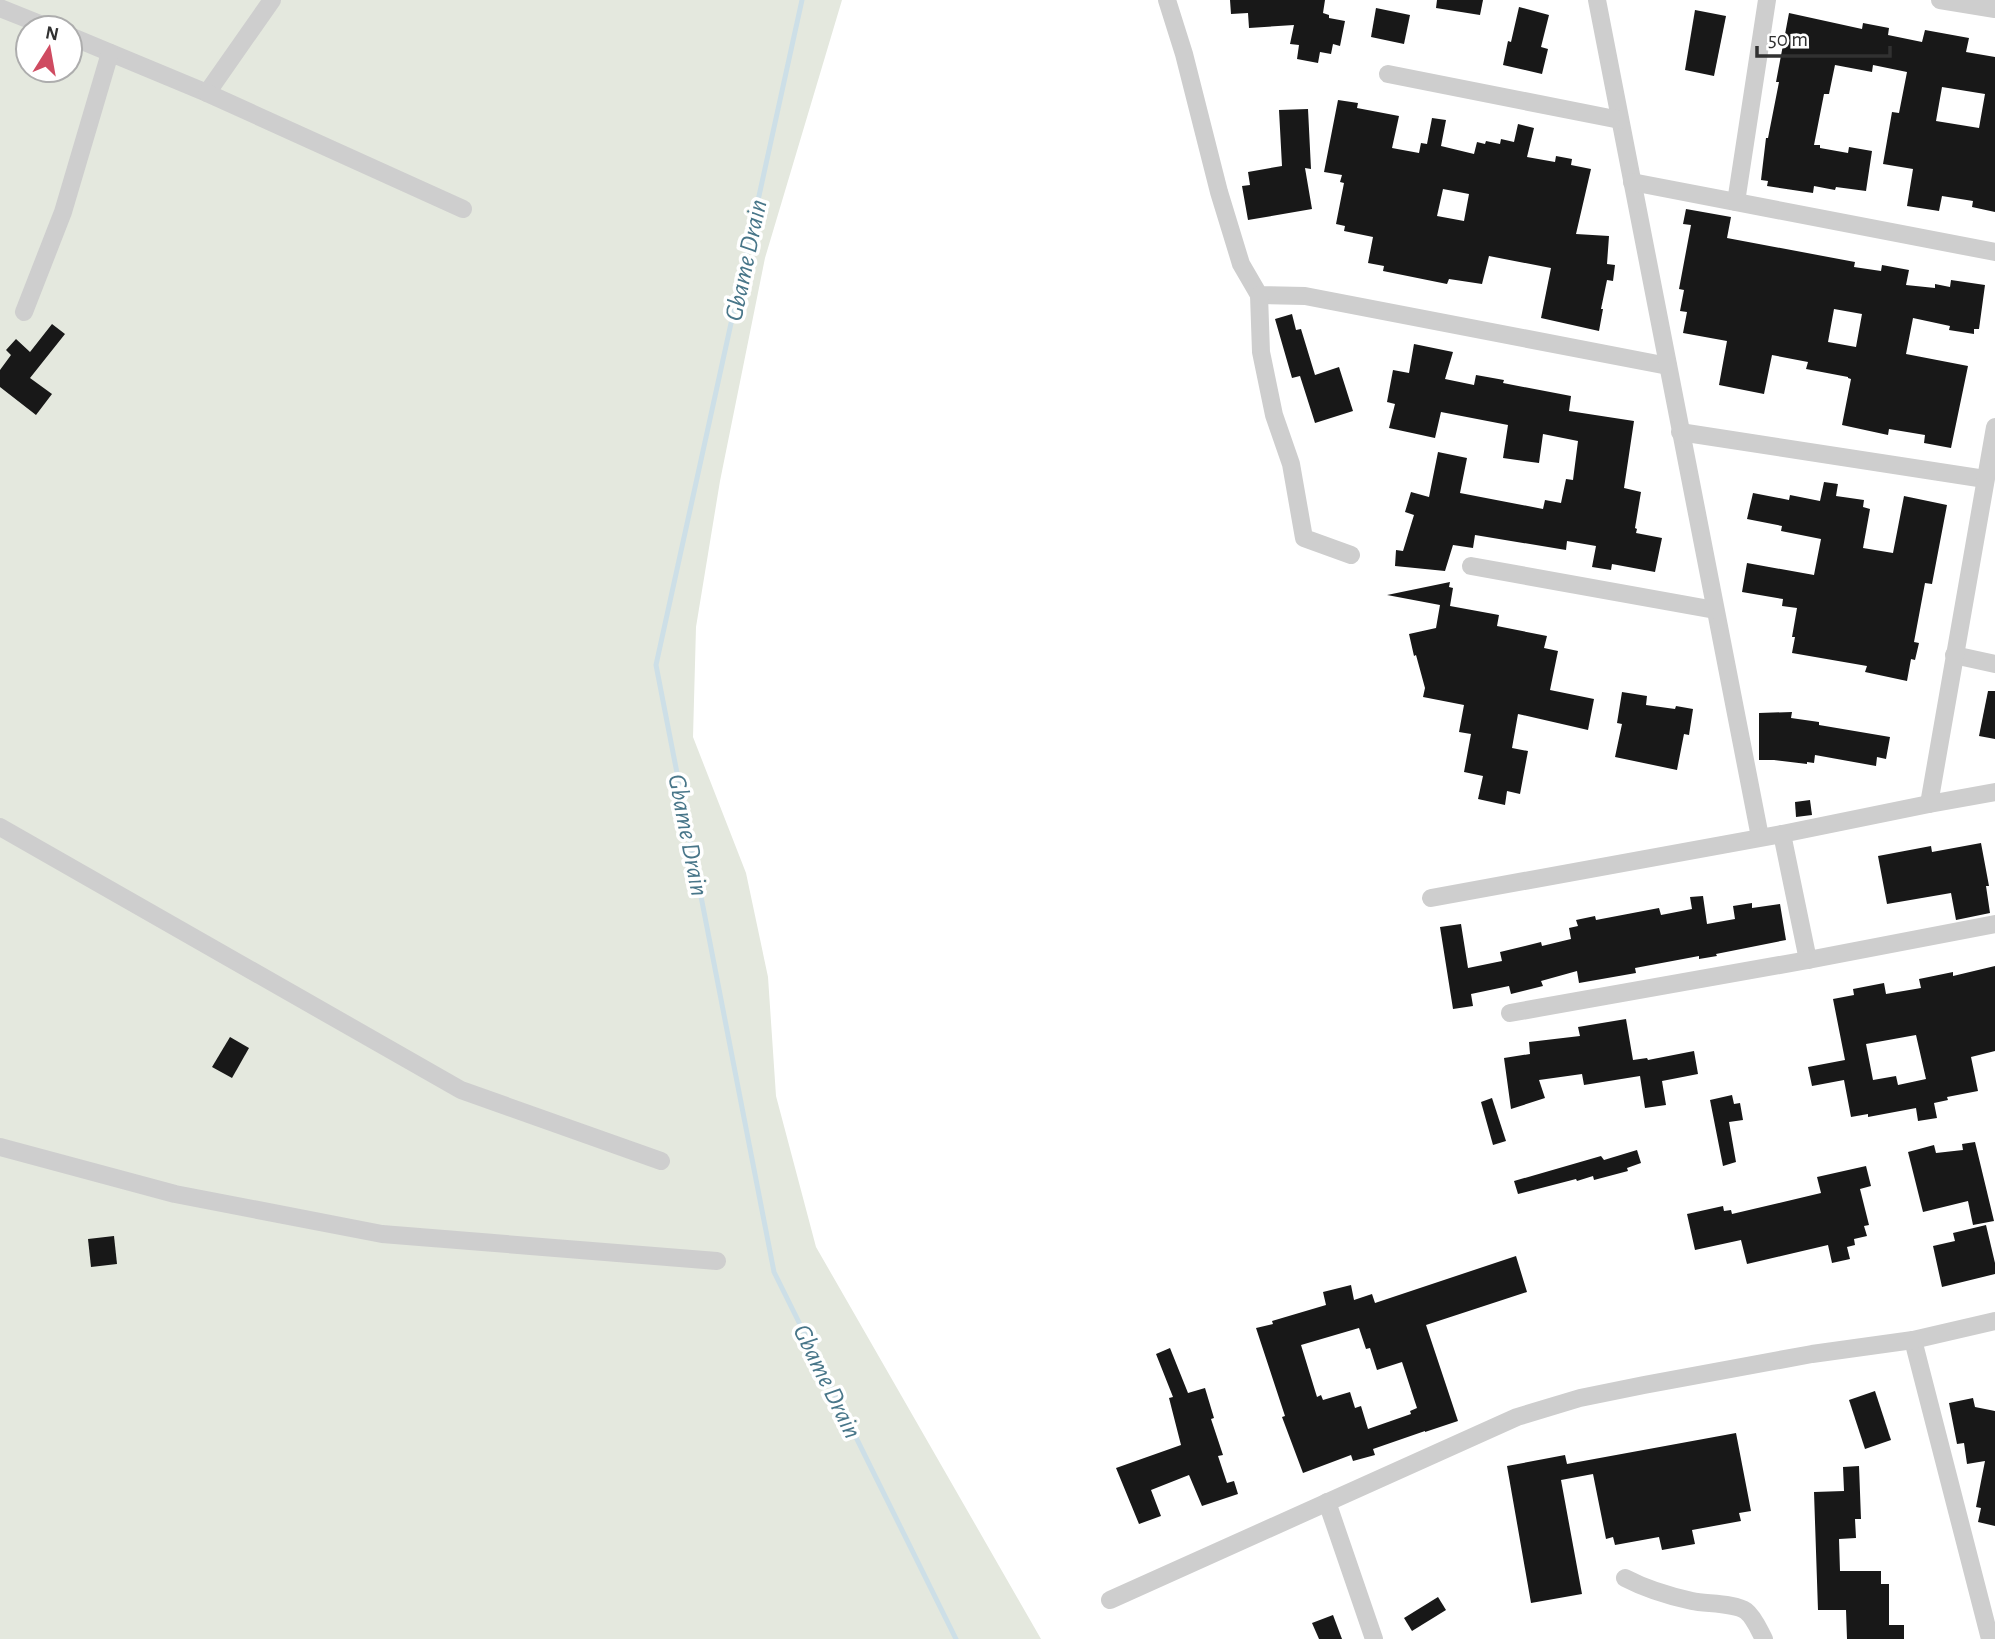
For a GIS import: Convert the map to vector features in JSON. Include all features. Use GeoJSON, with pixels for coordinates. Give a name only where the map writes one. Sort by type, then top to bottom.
{"type":"FeatureCollection","features":[{"type":"Feature","properties":{"kind":"street"},"geometry":{"type":"LineString","coordinates":[[207,93],[272,0]]}},
{"type":"Feature","properties":{"kind":"street"},"geometry":{"type":"LineString","coordinates":[[1167,0],[1241,264],[1259,295],[1261,352],[1274,415],[1291,464],[1304,538],[1350,555]]}},
{"type":"Feature","properties":{"kind":"street"},"geometry":{"type":"LineString","coordinates":[[1597,0],[1760,837]]}},
{"type":"Feature","properties":{"kind":"street"},"geometry":{"type":"LineString","coordinates":[[1736,202],[1767,0]]}},
{"type":"Feature","properties":{"kind":"street"},"geometry":{"type":"LineString","coordinates":[[1940,0],[1995,9]]}},
{"type":"Feature","properties":{"kind":"street"},"geometry":{"type":"LineString","coordinates":[[84,42],[207,93],[463,209]]}},
{"type":"Feature","properties":{"kind":"street"},"geometry":{"type":"LineString","coordinates":[[24,312],[63,212],[110,53]]}},
{"type":"Feature","properties":{"kind":"street"},"geometry":{"type":"LineString","coordinates":[[1388,75],[1620,120]]}},
{"type":"Feature","properties":{"kind":"street"},"geometry":{"type":"LineString","coordinates":[[1632,183],[1995,252]]}},
{"type":"Feature","properties":{"kind":"street"},"geometry":{"type":"LineString","coordinates":[[1259,295],[1305,296],[1668,366]]}},
{"type":"Feature","properties":{"kind":"street"},"geometry":{"type":"LineString","coordinates":[[1680,432],[1985,479]]}},
{"type":"Feature","properties":{"kind":"street"},"geometry":{"type":"LineString","coordinates":[[1928,804],[1994,434]]}},
{"type":"Feature","properties":{"kind":"street"},"geometry":{"type":"LineString","coordinates":[[1471,566],[1715,610]]}},
{"type":"Feature","properties":{"kind":"street"},"geometry":{"type":"LineString","coordinates":[[1954,655],[1995,664]]}},
{"type":"Feature","properties":{"kind":"street"},"geometry":{"type":"LineString","coordinates":[[1431,898],[1995,792]]}},
{"type":"Feature","properties":{"kind":"street"},"geometry":{"type":"LineString","coordinates":[[0,827],[461,1090],[662,1161]]}},
{"type":"Feature","properties":{"kind":"street"},"geometry":{"type":"LineString","coordinates":[[1782,834],[1808,960]]}},
{"type":"Feature","properties":{"kind":"street"},"geometry":{"type":"LineString","coordinates":[[1510,1013],[1995,924]]}},
{"type":"Feature","properties":{"kind":"street"},"geometry":{"type":"LineString","coordinates":[[0,1147],[175,1194],[382,1234],[718,1261]]}},
{"type":"Feature","properties":{"kind":"street"},"geometry":{"type":"LineString","coordinates":[[1110,1600],[1517,1417],[1580,1398],[1812,1354],[1913,1340],[1995,1321]]}},
{"type":"Feature","properties":{"kind":"street"},"geometry":{"type":"LineString","coordinates":[[1913,1340],[1990,1639]]}},
{"type":"Feature","properties":{"kind":"street"},"geometry":{"type":"LineString","coordinates":[[1327,1502],[1374,1639]]}},
{"type":"Feature","properties":{"kind":"street"},"geometry":{"type":"LineString","coordinates":[[1625,1578],[1648,1590],[1745,1610],[1764,1639]]}},
{"type":"Feature","properties":{"kind":"shaded area"},"geometry":{"type":"Polygon","coordinates":[[[0,0],[842,0],[765,258],[720,481],[696,627],[693,737],[746,873],[768,977],[776,1096],[816,1247],[1041,1639],[0,1639],[0,0]]]}},
{"type":"Feature","properties":{"kind":"building"},"geometry":{"type":"Polygon","coordinates":[[[1230,0],[1325,0],[1323,13],[1329,15],[1329,18],[1345,21],[1340,46],[1333,44],[1331,54],[1320,52],[1318,63],[1297,59],[1299,45],[1290,44],[1294,25],[1249,28],[1248,13],[1231,14],[1230,0]]]}},
{"type":"Feature","properties":{"kind":"building"},"geometry":{"type":"Polygon","coordinates":[[[1437,0],[1483,0],[1480,15],[1436,8],[1437,0]]]}},
{"type":"Feature","properties":{"kind":"building"},"geometry":{"type":"Polygon","coordinates":[[[1519,7],[1549,15],[1541,47],[1548,49],[1542,74],[1503,65],[1519,7]]]}},
{"type":"Feature","properties":{"kind":"building"},"geometry":{"type":"Polygon","coordinates":[[[1376,8],[1410,15],[1404,44],[1371,37],[1376,8]]]}},
{"type":"Feature","properties":{"kind":"building"},"geometry":{"type":"Polygon","coordinates":[[[1695,10],[1726,16],[1714,76],[1685,70],[1695,10]]]}},
{"type":"Feature","properties":{"kind":"building"},"geometry":{"type":"Polygon","coordinates":[[[1789,13],[1862,29],[1863,23],[1889,28],[1888,35],[1922,42],[1925,30],[1969,38],[1966,52],[1995,57],[1995,212],[1972,207],[1973,201],[1942,196],[1939,211],[1907,206],[1913,169],[1883,164],[1892,112],[1899,113],[1907,72],[1873,65],[1872,72],[1835,65],[1829,94],[1824,94],[1814,145],[1848,153],[1849,147],[1872,151],[1866,191],[1814,186],[1813,193],[1767,186],[1768,181],[1761,180],[1766,138],[1779,82],[1776,82],[1789,13]],[[1942,87],[1936,121],[1979,128],[1985,94],[1942,87]]]}},
{"type":"Feature","properties":{"kind":"building"},"geometry":{"type":"Polygon","coordinates":[[[1338,100],[1358,103],[1357,108],[1399,116],[1392,148],[1419,153],[1421,143],[1427,144],[1432,118],[1446,120],[1441,146],[1474,154],[1477,142],[1500,144],[1501,139],[1514,142],[1518,124],[1534,128],[1527,157],[1555,162],[1556,156],[1572,159],[1571,165],[1591,169],[1576,234],[1609,236],[1607,264],[1615,265],[1613,281],[1607,280],[1599,331],[1541,318],[1551,268],[1489,256],[1482,284],[1449,279],[1447,284],[1383,271],[1384,266],[1368,263],[1373,237],[1344,231],[1345,226],[1336,224],[1344,183],[1340,182],[1342,175],[1324,172],[1338,100]],[[1443,189],[1437,216],[1464,221],[1469,194],[1443,189]]]}},
{"type":"Feature","properties":{"kind":"building"},"geometry":{"type":"Polygon","coordinates":[[[1308,109],[1311,169],[1305,168],[1312,209],[1248,220],[1242,186],[1250,185],[1248,172],[1282,166],[1279,110],[1308,109]]]}},
{"type":"Feature","properties":{"kind":"building"},"geometry":{"type":"Polygon","coordinates":[[[1686,209],[1731,217],[1727,238],[1855,262],[1854,267],[1881,271],[1882,265],[1909,270],[1906,285],[1935,288],[1935,284],[1950,287],[1951,280],[1985,285],[1979,329],[1974,329],[1974,334],[1949,330],[1950,326],[1913,318],[1906,354],[1968,366],[1951,448],[1924,443],[1925,435],[1889,429],[1888,435],[1842,425],[1851,379],[1806,369],[1808,362],[1772,355],[1764,394],[1719,385],[1727,341],[1683,333],[1687,312],[1680,311],[1684,290],[1679,289],[1691,225],[1683,224],[1686,209]],[[1834,309],[1828,342],[1856,347],[1862,314],[1834,309]]]}},
{"type":"Feature","properties":{"kind":"building"},"geometry":{"type":"Polygon","coordinates":[[[1292,314],[1296,330],[1301,329],[1315,375],[1339,367],[1353,411],[1315,423],[1300,376],[1292,378],[1275,319],[1292,314]]]}},
{"type":"Feature","properties":{"kind":"building"},"geometry":{"type":"Polygon","coordinates":[[[52,324],[65,334],[30,378],[52,394],[36,415],[0,387],[0,370],[11,355],[6,350],[16,339],[30,352],[52,324]]]}},
{"type":"Feature","properties":{"kind":"building"},"geometry":{"type":"Polygon","coordinates":[[[1414,344],[1453,352],[1445,379],[1474,385],[1476,375],[1504,380],[1503,383],[1571,396],[1569,411],[1634,421],[1624,488],[1641,492],[1636,533],[1662,538],[1655,572],[1612,564],[1611,570],[1592,567],[1596,546],[1567,541],[1566,550],[1475,535],[1473,548],[1453,545],[1445,571],[1395,566],[1396,550],[1403,551],[1414,515],[1405,512],[1411,492],[1429,497],[1438,452],[1467,458],[1460,493],[1543,509],[1545,500],[1561,503],[1566,479],[1573,480],[1578,441],[1543,434],[1539,463],[1503,458],[1508,425],[1441,412],[1435,438],[1389,428],[1395,404],[1387,402],[1393,370],[1409,373],[1414,344]]]}},
{"type":"Feature","properties":{"kind":"building"},"geometry":{"type":"Polygon","coordinates":[[[1824,482],[1838,484],[1836,496],[1864,500],[1863,507],[1870,509],[1863,548],[1893,553],[1904,496],[1947,505],[1932,584],[1925,583],[1914,642],[1919,643],[1915,660],[1911,659],[1907,681],[1865,672],[1867,666],[1792,653],[1797,608],[1782,606],[1783,599],[1742,592],[1747,563],[1814,575],[1821,539],[1781,531],[1782,526],[1747,519],[1753,493],[1789,500],[1790,495],[1820,501],[1824,482]]]}},
{"type":"Feature","properties":{"kind":"building"},"geometry":{"type":"Polygon","coordinates":[[[1450,582],[1449,587],[1453,588],[1450,606],[1499,615],[1497,626],[1547,636],[1544,648],[1558,651],[1550,690],[1594,699],[1588,730],[1518,714],[1512,748],[1528,751],[1520,794],[1507,791],[1505,805],[1478,799],[1483,776],[1464,772],[1471,734],[1459,732],[1464,705],[1423,697],[1425,688],[1409,634],[1436,628],[1440,605],[1387,595],[1450,582]]]}},
{"type":"Feature","properties":{"kind":"building"},"geometry":{"type":"Polygon","coordinates":[[[1988,691],[1995,691],[1995,739],[1979,736],[1988,691]]]}},
{"type":"Feature","properties":{"kind":"building"},"geometry":{"type":"Polygon","coordinates":[[[1622,692],[1647,696],[1646,705],[1693,709],[1689,735],[1684,734],[1677,770],[1615,757],[1622,724],[1617,723],[1622,692]]]}},
{"type":"Feature","properties":{"kind":"building"},"geometry":{"type":"Polygon","coordinates":[[[1792,712],[1791,718],[1890,737],[1886,759],[1877,757],[1876,766],[1815,755],[1814,763],[1807,764],[1759,760],[1759,713],[1792,712]]]}},
{"type":"Feature","properties":{"kind":"building"},"geometry":{"type":"Polygon","coordinates":[[[1810,800],[1812,815],[1796,817],[1795,802],[1810,800]]]}},
{"type":"Feature","properties":{"kind":"building"},"geometry":{"type":"Polygon","coordinates":[[[1981,843],[1989,886],[1986,886],[1990,913],[1956,920],[1951,893],[1887,904],[1878,856],[1931,846],[1932,852],[1981,843]]]}},
{"type":"Feature","properties":{"kind":"building"},"geometry":{"type":"Polygon","coordinates":[[[1703,896],[1707,924],[1735,919],[1733,906],[1752,903],[1752,908],[1780,904],[1786,940],[1716,954],[1717,956],[1699,959],[1699,956],[1635,968],[1636,973],[1579,983],[1577,971],[1541,981],[1543,986],[1511,994],[1509,986],[1471,994],[1473,1006],[1453,1009],[1440,927],[1461,924],[1468,968],[1502,961],[1500,952],[1541,942],[1542,946],[1571,939],[1569,928],[1578,926],[1576,920],[1595,916],[1596,920],[1659,908],[1661,915],[1692,909],[1690,897],[1703,896]]]}},
{"type":"Feature","properties":{"kind":"building"},"geometry":{"type":"Polygon","coordinates":[[[1995,966],[1995,1051],[1971,1057],[1978,1091],[1947,1097],[1948,1100],[1934,1103],[1937,1118],[1918,1121],[1916,1108],[1868,1117],[1868,1114],[1851,1117],[1844,1080],[1812,1086],[1808,1067],[1845,1060],[1833,999],[1854,995],[1853,989],[1884,983],[1886,994],[1921,988],[1919,979],[1953,972],[1953,976],[1995,966]],[[1916,1035],[1866,1044],[1873,1080],[1896,1076],[1898,1085],[1926,1079],[1916,1035]]]}},
{"type":"Feature","properties":{"kind":"building"},"geometry":{"type":"Polygon","coordinates":[[[1626,1019],[1633,1060],[1648,1060],[1694,1051],[1698,1074],[1662,1081],[1666,1105],[1645,1108],[1640,1076],[1584,1085],[1582,1074],[1539,1080],[1545,1098],[1511,1109],[1504,1058],[1530,1054],[1529,1042],[1580,1036],[1578,1027],[1626,1019]]]}},
{"type":"Feature","properties":{"kind":"building"},"geometry":{"type":"Polygon","coordinates":[[[230,1037],[249,1048],[232,1078],[212,1067],[230,1037]]]}},
{"type":"Feature","properties":{"kind":"building"},"geometry":{"type":"Polygon","coordinates":[[[1732,1095],[1734,1104],[1740,1103],[1743,1120],[1729,1122],[1736,1162],[1723,1166],[1710,1100],[1732,1095]]]}},
{"type":"Feature","properties":{"kind":"building"},"geometry":{"type":"Polygon","coordinates":[[[1492,1098],[1506,1141],[1493,1145],[1481,1102],[1492,1098]]]}},
{"type":"Feature","properties":{"kind":"building"},"geometry":{"type":"Polygon","coordinates":[[[1975,1142],[1994,1221],[1973,1225],[1968,1201],[1923,1212],[1908,1152],[1934,1145],[1936,1153],[1963,1150],[1962,1144],[1975,1142]]]}},
{"type":"Feature","properties":{"kind":"building"},"geometry":{"type":"Polygon","coordinates":[[[1637,1150],[1641,1163],[1627,1168],[1628,1171],[1594,1180],[1593,1176],[1577,1181],[1576,1179],[1518,1194],[1514,1181],[1601,1156],[1604,1160],[1637,1150]]]}},
{"type":"Feature","properties":{"kind":"building"},"geometry":{"type":"Polygon","coordinates":[[[1866,1166],[1871,1186],[1860,1189],[1869,1225],[1864,1226],[1867,1236],[1854,1239],[1855,1245],[1847,1247],[1850,1259],[1832,1263],[1828,1245],[1747,1264],[1741,1240],[1695,1250],[1687,1214],[1723,1206],[1724,1211],[1731,1210],[1732,1214],[1821,1193],[1817,1177],[1866,1166]]]}},
{"type":"Feature","properties":{"kind":"building"},"geometry":{"type":"Polygon","coordinates":[[[1986,1225],[1995,1274],[1942,1287],[1933,1246],[1955,1241],[1953,1233],[1986,1225]]]}},
{"type":"Feature","properties":{"kind":"building"},"geometry":{"type":"Polygon","coordinates":[[[114,1236],[117,1264],[91,1267],[88,1239],[114,1236]]]}},
{"type":"Feature","properties":{"kind":"building"},"geometry":{"type":"Polygon","coordinates":[[[1516,1256],[1527,1292],[1426,1325],[1458,1421],[1373,1449],[1375,1455],[1353,1461],[1351,1455],[1303,1473],[1282,1417],[1285,1416],[1256,1328],[1326,1305],[1323,1292],[1351,1285],[1354,1300],[1372,1294],[1375,1303],[1516,1256]],[[1359,1328],[1301,1345],[1317,1397],[1321,1395],[1323,1400],[1350,1392],[1355,1408],[1361,1406],[1368,1429],[1411,1414],[1410,1411],[1417,1408],[1402,1362],[1377,1370],[1370,1348],[1366,1349],[1359,1328]]]}},
{"type":"Feature","properties":{"kind":"building"},"geometry":{"type":"Polygon","coordinates":[[[1170,1348],[1188,1393],[1205,1388],[1214,1418],[1211,1419],[1223,1455],[1218,1456],[1227,1483],[1234,1481],[1238,1494],[1202,1506],[1189,1475],[1151,1490],[1161,1516],[1139,1524],[1116,1468],[1181,1445],[1169,1398],[1173,1397],[1156,1354],[1170,1348]]]}},
{"type":"Feature","properties":{"kind":"building"},"geometry":{"type":"Polygon","coordinates":[[[1875,1391],[1891,1440],[1865,1449],[1849,1400],[1875,1391]]]}},
{"type":"Feature","properties":{"kind":"building"},"geometry":{"type":"Polygon","coordinates":[[[1973,1398],[1975,1407],[1995,1411],[1995,1526],[1978,1522],[1981,1508],[1976,1507],[1985,1461],[1967,1464],[1964,1443],[1957,1444],[1949,1403],[1973,1398]]]}},
{"type":"Feature","properties":{"kind":"building"},"geometry":{"type":"Polygon","coordinates":[[[1736,1433],[1751,1511],[1739,1513],[1741,1521],[1692,1530],[1695,1544],[1662,1550],[1659,1537],[1615,1545],[1613,1537],[1606,1539],[1593,1474],[1561,1480],[1582,1594],[1531,1603],[1507,1466],[1565,1455],[1567,1464],[1736,1433]]]}},
{"type":"Feature","properties":{"kind":"building"},"geometry":{"type":"Polygon","coordinates":[[[1859,1466],[1861,1519],[1855,1519],[1856,1538],[1839,1539],[1840,1571],[1881,1571],[1881,1584],[1889,1584],[1889,1625],[1904,1625],[1904,1639],[1847,1639],[1846,1610],[1818,1610],[1814,1492],[1844,1491],[1843,1467],[1859,1466]]]}},
{"type":"Feature","properties":{"kind":"building"},"geometry":{"type":"Polygon","coordinates":[[[1438,1597],[1446,1610],[1412,1631],[1404,1618],[1438,1597]]]}},
{"type":"Feature","properties":{"kind":"building"},"geometry":{"type":"Polygon","coordinates":[[[1333,1615],[1342,1639],[1319,1639],[1312,1623],[1333,1615]]]}},
{"type":"Feature","properties":{"kind":"waterway","name":"Gbame Drain"},"geometry":{"type":"LineString","coordinates":[[802,0],[656,665],[774,1272],[956,1639]]}}]}
